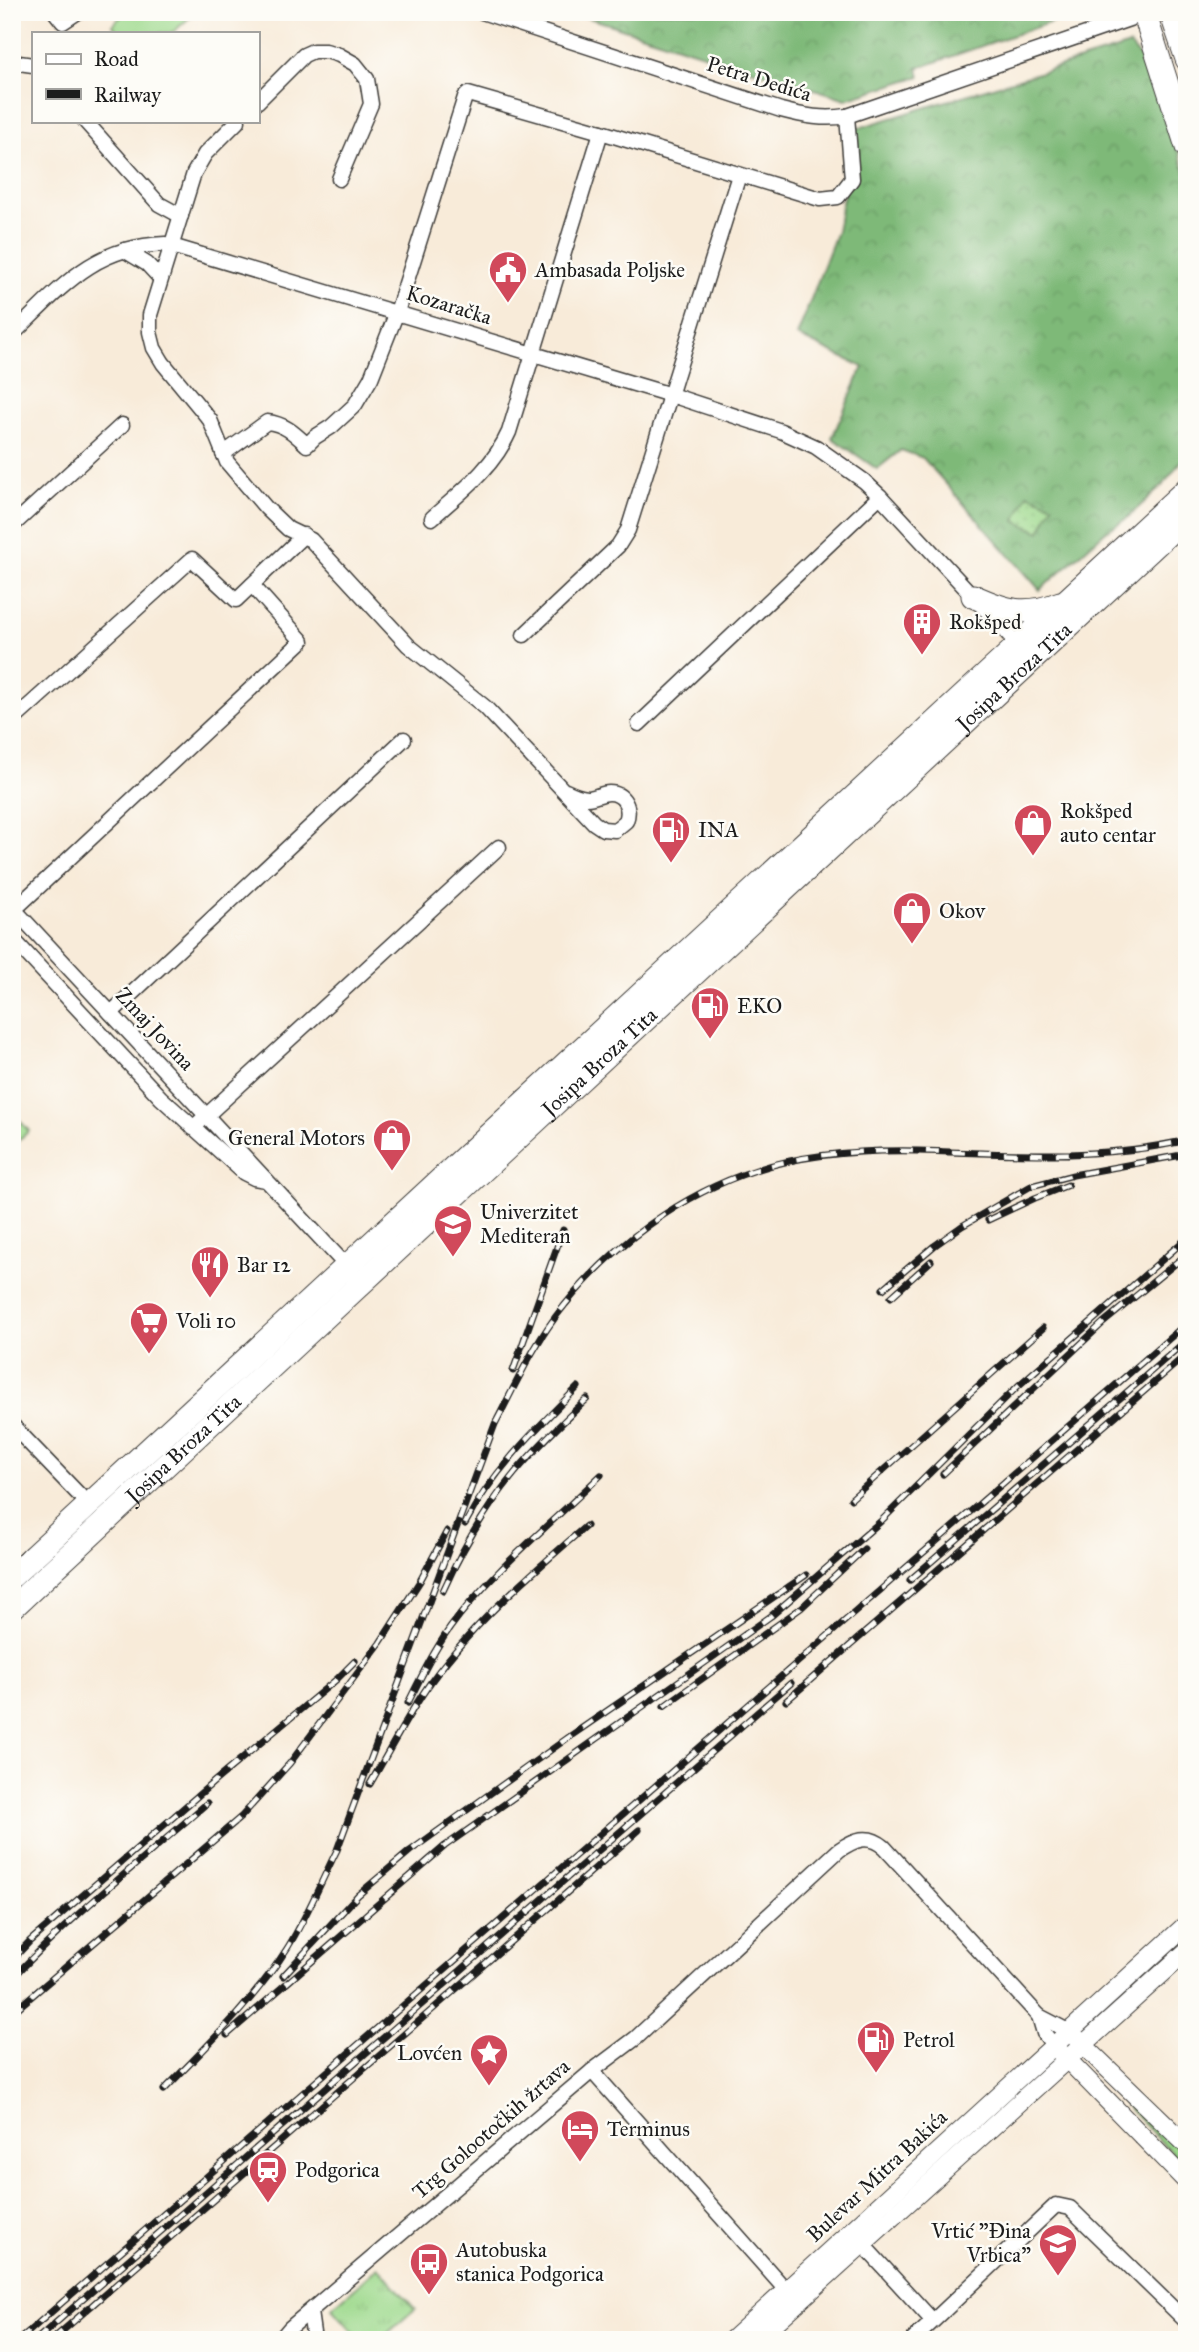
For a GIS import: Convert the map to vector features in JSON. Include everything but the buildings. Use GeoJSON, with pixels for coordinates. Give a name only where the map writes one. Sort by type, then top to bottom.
{"type":"FeatureCollection","features":[{"type":"Feature","properties":{"kind":"main road"},"geometry":{"type":"LineString","coordinates":[[1171,12],[1187,59]]}},
{"type":"Feature","properties":{"kind":"main road"},"geometry":{"type":"LineString","coordinates":[[1144,13],[1187,147]]}},
{"type":"Feature","properties":{"kind":"main road","name":"Josipa Broza Tita"},"geometry":{"type":"LineString","coordinates":[[1026,652],[1066,601],[1187,489]]}},
{"type":"Feature","properties":{"kind":"main road","name":"Josipa Broza Tita"},"geometry":{"type":"LineString","coordinates":[[12,1608],[354,1275],[1026,652],[1187,516]]}},
{"type":"Feature","properties":{"kind":"main road"},"geometry":{"type":"LineString","coordinates":[[1158,542],[1175,537],[1187,529]]}},
{"type":"Feature","properties":{"kind":"main road"},"geometry":{"type":"LineString","coordinates":[[973,596],[997,607],[1018,611],[1037,611],[1066,601]]}},
{"type":"Feature","properties":{"kind":"main road","name":"Josipa Broza Tita"},"geometry":{"type":"LineString","coordinates":[[12,1576],[89,1505],[354,1275]]}},
{"type":"Feature","properties":{"kind":"street"},"geometry":{"type":"LineString","coordinates":[[60,20],[78,12]]}},
{"type":"Feature","properties":{"kind":"street","name":"Petra Dedića"},"geometry":{"type":"LineString","coordinates":[[482,12],[524,19],[781,110],[818,118],[847,116],[1144,13]]}},
{"type":"Feature","properties":{"kind":"street"},"geometry":{"type":"LineString","coordinates":[[259,100],[304,55],[313,51],[326,51],[355,64],[367,79],[371,104],[339,179]]}},
{"type":"Feature","properties":{"kind":"street"},"geometry":{"type":"LineString","coordinates":[[12,62],[32,65]]}},
{"type":"Feature","properties":{"kind":"street"},"geometry":{"type":"LineString","coordinates":[[223,454],[267,422],[277,423],[291,430],[307,445],[355,405],[364,392],[397,312],[468,94],[820,199],[838,197],[852,179],[847,116]]}},
{"type":"Feature","properties":{"kind":"street"},"geometry":{"type":"LineString","coordinates":[[86,122],[159,204],[181,216]]}},
{"type":"Feature","properties":{"kind":"street"},"geometry":{"type":"LineString","coordinates":[[237,122],[200,162],[150,315],[154,348],[163,363],[210,420],[223,454],[235,473],[272,515],[288,529],[304,536],[318,547],[408,645],[485,706],[566,791]]}},
{"type":"Feature","properties":{"kind":"street"},"geometry":{"type":"LineString","coordinates":[[432,518],[487,467],[501,450],[509,432],[601,132]]}},
{"type":"Feature","properties":{"kind":"street"},"geometry":{"type":"LineString","coordinates":[[524,635],[623,538],[740,175]]}},
{"type":"Feature","properties":{"kind":"street","name":"Kozaračka"},"geometry":{"type":"LineString","coordinates":[[12,334],[80,271],[105,257],[124,250],[158,244],[172,245],[671,395],[781,431],[816,447],[864,481],[1026,652]]}},
{"type":"Feature","properties":{"kind":"street"},"geometry":{"type":"LineString","coordinates":[[124,250],[147,264],[160,278]]}},
{"type":"Feature","properties":{"kind":"street"},"geometry":{"type":"LineString","coordinates":[[12,526],[122,425]]}},
{"type":"Feature","properties":{"kind":"street"},"geometry":{"type":"LineString","coordinates":[[639,724],[880,496]]}},
{"type":"Feature","properties":{"kind":"street"},"geometry":{"type":"LineString","coordinates":[[12,721],[192,559],[236,600],[304,536]]}},
{"type":"Feature","properties":{"kind":"street"},"geometry":{"type":"LineString","coordinates":[[13,908],[302,641],[252,585]]}},
{"type":"Feature","properties":{"kind":"street"},"geometry":{"type":"LineString","coordinates":[[111,1013],[404,739]]}},
{"type":"Feature","properties":{"kind":"street"},"geometry":{"type":"LineString","coordinates":[[193,1128],[499,847]]}},
{"type":"Feature","properties":{"kind":"street","name":"Zmaj Jovina"},"geometry":{"type":"LineString","coordinates":[[13,908],[354,1275]]}},
{"type":"Feature","properties":{"kind":"street","name":"Zmaj Jovina"},"geometry":{"type":"LineString","coordinates":[[12,938],[161,1098],[244,1173],[267,1180]]}},
{"type":"Feature","properties":{"kind":"street"},"geometry":{"type":"LineString","coordinates":[[12,1425],[89,1505]]}},
{"type":"Feature","properties":{"kind":"street"},"geometry":{"type":"LineString","coordinates":[[592,2071],[636,2038],[839,1850],[856,1840],[865,1839],[878,1842],[884,1847],[1039,2016],[1068,2031],[1083,2044],[1187,2145]]}},
{"type":"Feature","properties":{"kind":"street","name":"Bulevar Mitra Bakića"},"geometry":{"type":"LineString","coordinates":[[756,2340],[792,2297],[1053,2045],[1187,1924]]}},
{"type":"Feature","properties":{"kind":"street","name":"Bulevar Mitra Bakića"},"geometry":{"type":"LineString","coordinates":[[856,2237],[1067,2059],[1187,1951]]}},
{"type":"Feature","properties":{"kind":"street"},"geometry":{"type":"LineString","coordinates":[[1039,2016],[1044,2033],[1053,2045],[1187,2182]]}},
{"type":"Feature","properties":{"kind":"street","name":"Trg Golootočkih žrtava"},"geometry":{"type":"LineString","coordinates":[[280,2340],[592,2071],[792,2297]]}},
{"type":"Feature","properties":{"kind":"street"},"geometry":{"type":"LineString","coordinates":[[913,2340],[1056,2204],[1070,2208],[1187,2322]]}},
{"type":"Feature","properties":{"kind":"street"},"geometry":{"type":"LineString","coordinates":[[856,2237],[932,2320]]}},
{"type":"Feature","properties":{"kind":"street","name":"Bulevar Mitra Bakića"},"geometry":{"type":"LineString","coordinates":[[732,2340],[792,2297]]}},
{"type":"Feature","properties":{"kind":"street"},"geometry":{"type":"LineString","coordinates":[[310,2312],[314,2340]]}},
{"type":"Feature","properties":{"kind":"green space"},"geometry":{"type":"Polygon","coordinates":[[[126,12],[196,12],[173,32],[119,32],[112,25],[126,12]]]}},
{"type":"Feature","properties":{"kind":"green space"},"geometry":{"type":"Polygon","coordinates":[[[591,12],[1068,12],[1069,16],[918,68],[920,76],[846,99],[586,17],[591,12]]]}},
{"type":"Feature","properties":{"kind":"green space"},"geometry":{"type":"Polygon","coordinates":[[[1130,45],[1153,74],[1187,177],[1187,454],[1162,486],[1040,590],[923,458],[901,450],[877,469],[832,438],[863,367],[797,336],[837,231],[855,129],[1130,45]]]}},
{"type":"Feature","properties":{"kind":"green space"},"geometry":{"type":"Polygon","coordinates":[[[1028,494],[1053,505],[1040,532],[1015,521],[1028,494]]]}},
{"type":"Feature","properties":{"kind":"green space"},"geometry":{"type":"Polygon","coordinates":[[[12,1112],[29,1131],[12,1146],[12,1112]]]}},
{"type":"Feature","properties":{"kind":"green space"},"geometry":{"type":"Polygon","coordinates":[[[1113,2083],[1151,2116],[1187,2154],[1187,2169],[1108,2086],[1113,2083]]]}},
{"type":"Feature","properties":{"kind":"green space"},"geometry":{"type":"Polygon","coordinates":[[[378,2267],[415,2309],[380,2340],[361,2340],[332,2308],[378,2267]]]}},
{"type":"Feature","properties":{"kind":"railway"},"geometry":{"type":"LineString","coordinates":[[164,2090],[246,2004],[275,1967],[301,1923],[337,1850],[495,1424],[544,1334],[564,1306],[604,1262],[675,1207],[728,1180],[776,1164],[836,1154],[877,1151],[1087,1153],[1154,1147],[1187,1140]]}},
{"type":"Feature","properties":{"kind":"railway"},"geometry":{"type":"LineString","coordinates":[[883,1289],[962,1226],[1031,1186],[1073,1175],[1187,1154]]}},
{"type":"Feature","properties":{"kind":"railway"},"geometry":{"type":"LineString","coordinates":[[988,1220],[1068,1185]]}},
{"type":"Feature","properties":{"kind":"railway"},"geometry":{"type":"LineString","coordinates":[[513,1371],[563,1230]]}},
{"type":"Feature","properties":{"kind":"railway"},"geometry":{"type":"LineString","coordinates":[[227,2035],[445,1846],[771,1616],[880,1522],[1018,1386],[1187,1238]]}},
{"type":"Feature","properties":{"kind":"railway"},"geometry":{"type":"LineString","coordinates":[[943,1474],[1103,1323],[1187,1254]]}},
{"type":"Feature","properties":{"kind":"railway"},"geometry":{"type":"LineString","coordinates":[[891,1297],[931,1261]]}},
{"type":"Feature","properties":{"kind":"railway"},"geometry":{"type":"LineString","coordinates":[[19,2340],[1187,1323]]}},
{"type":"Feature","properties":{"kind":"railway"},"geometry":{"type":"LineString","coordinates":[[851,1499],[1043,1328]]}},
{"type":"Feature","properties":{"kind":"railway"},"geometry":{"type":"LineString","coordinates":[[910,1580],[1187,1340]]}},
{"type":"Feature","properties":{"kind":"railway"},"geometry":{"type":"LineString","coordinates":[[786,1701],[1187,1354]]}},
{"type":"Feature","properties":{"kind":"railway"},"geometry":{"type":"LineString","coordinates":[[465,1524],[502,1468],[578,1387]]}},
{"type":"Feature","properties":{"kind":"railway"},"geometry":{"type":"LineString","coordinates":[[443,1591],[475,1530],[503,1487],[540,1445],[587,1399]]}},
{"type":"Feature","properties":{"kind":"railway"},"geometry":{"type":"LineString","coordinates":[[408,1703],[438,1646],[466,1608],[502,1568],[601,1475]]}},
{"type":"Feature","properties":{"kind":"railway"},"geometry":{"type":"LineString","coordinates":[[370,1784],[415,1705],[447,1661],[496,1607],[586,1526]]}},
{"type":"Feature","properties":{"kind":"railway"},"geometry":{"type":"LineString","coordinates":[[12,2013],[241,1817],[290,1763],[380,1643],[420,1581],[447,1531]]}},
{"type":"Feature","properties":{"kind":"railway"},"geometry":{"type":"LineString","coordinates":[[664,1706],[801,1608],[864,1549]]}},
{"type":"Feature","properties":{"kind":"railway"},"geometry":{"type":"LineString","coordinates":[[283,1976],[358,1895],[410,1851],[569,1737],[806,1575]]}},
{"type":"Feature","properties":{"kind":"railway"},"geometry":{"type":"LineString","coordinates":[[12,1960],[30,1941],[355,1661]]}},
{"type":"Feature","properties":{"kind":"railway"},"geometry":{"type":"LineString","coordinates":[[36,2340],[791,1683]]}},
{"type":"Feature","properties":{"kind":"railway"},"geometry":{"type":"LineString","coordinates":[[12,1979],[82,1910],[207,1803]]}},
{"type":"Feature","properties":{"kind":"railway"},"geometry":{"type":"LineString","coordinates":[[52,2340],[639,1830]]}},
{"type":"Feature","properties":{"kind":"place","name":"Ambasada Poljske"},"geometry":{"type":"Point","coordinates":[508,304]}},
{"type":"Feature","properties":{"kind":"place","name":"Rokšped"},"geometry":{"type":"Point","coordinates":[922,656]}},
{"type":"Feature","properties":{"kind":"place","name":"Rokšped auto centar"},"geometry":{"type":"Point","coordinates":[1033,857]}},
{"type":"Feature","properties":{"kind":"place","name":"INA"},"geometry":{"type":"Point","coordinates":[671,864]}},
{"type":"Feature","properties":{"kind":"place","name":"Okov"},"geometry":{"type":"Point","coordinates":[912,945]}},
{"type":"Feature","properties":{"kind":"place","name":"EKO"},"geometry":{"type":"Point","coordinates":[710,1040]}},
{"type":"Feature","properties":{"kind":"place","name":"General Motors"},"geometry":{"type":"Point","coordinates":[392,1172]}},
{"type":"Feature","properties":{"kind":"place","name":"Univerzitet Mediteran"},"geometry":{"type":"Point","coordinates":[453,1258]}},
{"type":"Feature","properties":{"kind":"place","name":"Bar 12"},"geometry":{"type":"Point","coordinates":[210,1299]}},
{"type":"Feature","properties":{"kind":"place","name":"Voli 10"},"geometry":{"type":"Point","coordinates":[149,1355]}},
{"type":"Feature","properties":{"kind":"place","name":"Petrol"},"geometry":{"type":"Point","coordinates":[876,2074]}},
{"type":"Feature","properties":{"kind":"place","name":"Lovćen"},"geometry":{"type":"Point","coordinates":[489,2087]}},
{"type":"Feature","properties":{"kind":"place","name":"Terminus"},"geometry":{"type":"Point","coordinates":[580,2163]}},
{"type":"Feature","properties":{"kind":"place","name":"Podgorica"},"geometry":{"type":"Point","coordinates":[268,2204]}},
{"type":"Feature","properties":{"kind":"place","name":"Vrtić \"Đina Vrbica\""},"geometry":{"type":"Point","coordinates":[1058,2277]}},
{"type":"Feature","properties":{"kind":"place","name":"Autobuska stanica Podgorica"},"geometry":{"type":"Point","coordinates":[429,2296]}}]}
